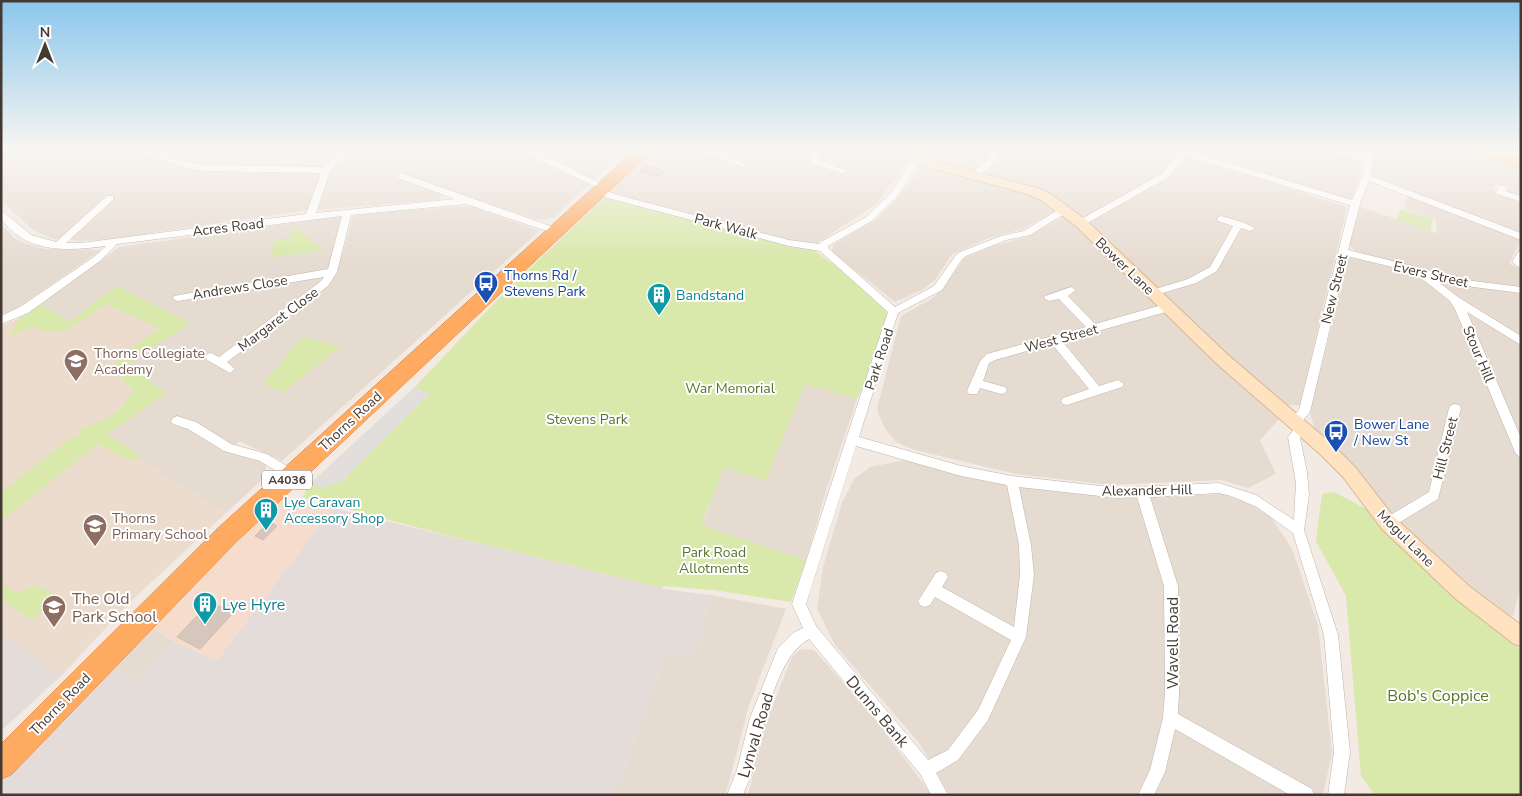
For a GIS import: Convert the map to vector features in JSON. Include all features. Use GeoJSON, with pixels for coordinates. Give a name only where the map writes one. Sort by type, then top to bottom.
{"type":"FeatureCollection","features":[{"type":"Feature","properties":{"kind":"highway","name":"Thorns Road"},"geometry":{"type":"LineString","coordinates":[[1,746],[199,549],[550,229],[599,188]]}},
{"type":"Feature","properties":{"kind":"highway","name":"Thorns Road"},"geometry":{"type":"LineString","coordinates":[[1,765],[226,536],[599,188]]}},
{"type":"Feature","properties":{"kind":"street"},"geometry":{"type":"LineString","coordinates":[[310,216],[320,188]]}},
{"type":"Feature","properties":{"kind":"street","name":"Acres Road"},"geometry":{"type":"LineString","coordinates":[[433,188],[550,229]]}},
{"type":"Feature","properties":{"kind":"street","name":"Park Walk"},"geometry":{"type":"LineString","coordinates":[[599,188],[610,196],[788,243],[823,248]]}},
{"type":"Feature","properties":{"kind":"street"},"geometry":{"type":"LineString","coordinates":[[823,248],[824,244],[869,219],[893,196],[898,188]]}},
{"type":"Feature","properties":{"kind":"street","name":"Bower Lane"},"geometry":{"type":"LineString","coordinates":[[1022,188],[1046,197],[1081,224],[1222,359],[1297,426]]}},
{"type":"Feature","properties":{"kind":"street"},"geometry":{"type":"LineString","coordinates":[[1081,224],[1143,188]]}},
{"type":"Feature","properties":{"kind":"street"},"geometry":{"type":"LineString","coordinates":[[1297,188],[1355,204]]}},
{"type":"Feature","properties":{"kind":"street","name":"New Street"},"geometry":{"type":"LineString","coordinates":[[1297,426],[1304,412],[1355,204],[1361,188]]}},
{"type":"Feature","properties":{"kind":"street"},"geometry":{"type":"LineString","coordinates":[[1395,188],[1521,237]]}},
{"type":"Feature","properties":{"kind":"street"},"geometry":{"type":"LineString","coordinates":[[1502,188],[1500,192],[1521,199]]}},
{"type":"Feature","properties":{"kind":"street"},"geometry":{"type":"LineString","coordinates":[[57,246],[110,198]]}},
{"type":"Feature","properties":{"kind":"street","name":"Acres Road"},"geometry":{"type":"LineString","coordinates":[[1,213],[25,238],[50,246],[82,246],[310,216],[467,201]]}},
{"type":"Feature","properties":{"kind":"street"},"geometry":{"type":"LineString","coordinates":[[893,311],[938,288],[963,254],[1004,238],[1027,232],[1064,210]]}},
{"type":"Feature","properties":{"kind":"street","name":"Margaret Close"},"geometry":{"type":"LineString","coordinates":[[230,369],[215,360],[324,284],[332,272],[347,213]]}},
{"type":"Feature","properties":{"kind":"street"},"geometry":{"type":"LineString","coordinates":[[1221,218],[1250,228]]}},
{"type":"Feature","properties":{"kind":"street"},"geometry":{"type":"LineString","coordinates":[[1153,293],[1192,281],[1214,269],[1239,224]]}},
{"type":"Feature","properties":{"kind":"street"},"geometry":{"type":"LineString","coordinates":[[1,320],[24,310],[89,265],[108,250],[115,241]]}},
{"type":"Feature","properties":{"kind":"street","name":"Park Road"},"geometry":{"type":"LineString","coordinates":[[811,631],[799,604],[893,311],[823,248]]}},
{"type":"Feature","properties":{"kind":"street","name":"Evers Street"},"geometry":{"type":"LineString","coordinates":[[1343,252],[1473,284],[1521,290]]}},
{"type":"Feature","properties":{"kind":"street"},"geometry":{"type":"LineString","coordinates":[[1521,254],[1517,262],[1521,266]]}},
{"type":"Feature","properties":{"kind":"street","name":"Stour Hill"},"geometry":{"type":"LineString","coordinates":[[1417,271],[1453,298],[1460,308],[1521,452]]}},
{"type":"Feature","properties":{"kind":"street","name":"Andrews Close"},"geometry":{"type":"LineString","coordinates":[[178,298],[332,272]]}},
{"type":"Feature","properties":{"kind":"street"},"geometry":{"type":"LineString","coordinates":[[1049,298],[1071,290]]}},
{"type":"Feature","properties":{"kind":"street"},"geometry":{"type":"LineString","coordinates":[[1061,295],[1094,329]]}},
{"type":"Feature","properties":{"kind":"street"},"geometry":{"type":"LineString","coordinates":[[1453,298],[1521,341]]}},
{"type":"Feature","properties":{"kind":"street","name":"West Street"},"geometry":{"type":"LineString","coordinates":[[1001,390],[974,387],[985,361],[991,357],[1169,307]]}},
{"type":"Feature","properties":{"kind":"street"},"geometry":{"type":"LineString","coordinates":[[1055,340],[1097,391]]}},
{"type":"Feature","properties":{"kind":"street"},"geometry":{"type":"LineString","coordinates":[[1067,401],[1118,384]]}},
{"type":"Feature","properties":{"kind":"street","name":"Hill Street"},"geometry":{"type":"LineString","coordinates":[[1388,522],[1434,495],[1455,408]]}},
{"type":"Feature","properties":{"kind":"street"},"geometry":{"type":"LineString","coordinates":[[177,421],[192,425],[228,448],[263,457],[284,470]]}},
{"type":"Feature","properties":{"kind":"street"},"geometry":{"type":"LineString","coordinates":[[1297,426],[1294,437],[1304,482],[1303,514],[1298,530],[1331,635],[1342,752],[1336,795]]}},
{"type":"Feature","properties":{"kind":"street","name":"Mogul Lane"},"geometry":{"type":"LineString","coordinates":[[1297,426],[1349,472],[1388,522],[1463,593],[1520,632]]}},
{"type":"Feature","properties":{"kind":"street","name":"Alexander Hill"},"geometry":{"type":"LineString","coordinates":[[853,440],[960,471],[1012,481],[1102,491],[1142,492],[1218,488],[1232,490],[1271,508],[1298,530]]}},
{"type":"Feature","properties":{"kind":"street"},"geometry":{"type":"LineString","coordinates":[[926,770],[953,754],[983,715],[1018,637],[1025,601],[1027,575],[1025,545],[1012,481]]}},
{"type":"Feature","properties":{"kind":"street","name":"Wavell Road"},"geometry":{"type":"LineString","coordinates":[[1142,492],[1172,586],[1172,693],[1170,718],[1158,772],[1146,795]]}},
{"type":"Feature","properties":{"kind":"street"},"geometry":{"type":"LineString","coordinates":[[942,577],[929,595],[1018,637]]}},
{"type":"Feature","properties":{"kind":"street","name":"Dunns Bank"},"geometry":{"type":"LineString","coordinates":[[811,631],[926,770],[940,795]]}},
{"type":"Feature","properties":{"kind":"street","name":"Lynval Road"},"geometry":{"type":"LineString","coordinates":[[734,795],[745,770],[757,718],[783,653],[798,638],[811,631]]}},
{"type":"Feature","properties":{"kind":"street"},"geometry":{"type":"LineString","coordinates":[[1170,718],[1306,795]]}},
{"type":"Feature","properties":{"kind":"shaded area"},"geometry":{"type":"Polygon","coordinates":[[[1,188],[427,188],[442,194],[440,200],[303,211],[111,239],[80,241],[73,240],[71,237],[114,197],[107,197],[59,239],[54,239],[34,231],[1,200],[1,188]]]}},
{"type":"Feature","properties":{"kind":"shaded area"},"geometry":{"type":"Polygon","coordinates":[[[439,188],[585,188],[553,218],[539,220],[439,188]]]}},
{"type":"Feature","properties":{"kind":"shaded area"},"geometry":{"type":"Polygon","coordinates":[[[610,188],[888,188],[876,204],[814,245],[791,241],[606,192],[610,188]]]}},
{"type":"Feature","properties":{"kind":"shaded area"},"geometry":{"type":"Polygon","coordinates":[[[905,188],[1009,188],[1028,193],[1058,210],[1023,229],[989,238],[952,254],[935,280],[922,290],[895,302],[832,252],[833,245],[877,219],[905,188]]]}},
{"type":"Feature","properties":{"kind":"shaded area"},"geometry":{"type":"Polygon","coordinates":[[[1037,188],[1288,188],[1347,207],[1300,405],[1283,405],[1050,195],[1037,188]]]}},
{"type":"Feature","properties":{"kind":"shaded area"},"geometry":{"type":"Polygon","coordinates":[[[1310,188],[1355,188],[1352,200],[1310,188]]]}},
{"type":"Feature","properties":{"kind":"shaded area"},"geometry":{"type":"Polygon","coordinates":[[[1403,188],[1493,188],[1492,190],[1521,201],[1521,239],[1509,264],[1521,269],[1521,287],[1473,281],[1416,268],[1358,253],[1349,245],[1360,207],[1437,233],[1436,220],[1405,209],[1408,190],[1403,188]]]}},
{"type":"Feature","properties":{"kind":"shaded area"},"geometry":{"type":"Polygon","coordinates":[[[1508,188],[1521,188],[1521,198],[1506,193],[1508,188]]]}},
{"type":"Feature","properties":{"kind":"shaded area"},"geometry":{"type":"Polygon","coordinates":[[[463,206],[474,207],[538,232],[282,461],[239,441],[229,451],[252,457],[266,465],[265,477],[226,513],[103,438],[166,393],[128,364],[139,357],[69,322],[41,304],[119,247],[336,217],[341,218],[331,256],[342,256],[352,218],[355,215],[463,206]]]}},
{"type":"Feature","properties":{"kind":"shaded area"},"geometry":{"type":"Polygon","coordinates":[[[1064,216],[1075,224],[1280,418],[1260,440],[1276,474],[1248,488],[1221,480],[1111,485],[1016,474],[915,450],[896,442],[884,427],[877,409],[901,316],[933,298],[945,286],[964,258],[996,245],[1027,237],[1064,216]]]}},
{"type":"Feature","properties":{"kind":"shaded area"},"geometry":{"type":"Polygon","coordinates":[[[1,224],[14,238],[23,243],[45,249],[101,250],[19,307],[1,315],[1,224]]]}},
{"type":"Feature","properties":{"kind":"shaded area"},"geometry":{"type":"Polygon","coordinates":[[[1349,257],[1466,285],[1521,294],[1521,585],[1513,616],[1502,613],[1409,533],[1339,453],[1315,431],[1310,412],[1349,257]]]}},
{"type":"Feature","properties":{"kind":"shaded area"},"geometry":{"type":"Polygon","coordinates":[[[117,286],[190,323],[128,364],[166,393],[103,438],[226,513],[128,604],[62,675],[1,635],[1,326],[18,319],[41,304],[69,322],[117,286]]]}},
{"type":"Feature","properties":{"kind":"shaded area"},"geometry":{"type":"Polygon","coordinates":[[[805,384],[857,399],[826,491],[806,560],[701,526],[724,468],[766,479],[805,384]]]}},
{"type":"Feature","properties":{"kind":"shaded area"},"geometry":{"type":"Polygon","coordinates":[[[415,387],[430,394],[341,482],[319,488],[311,483],[415,387]]]}},
{"type":"Feature","properties":{"kind":"shaded area"},"geometry":{"type":"Polygon","coordinates":[[[905,460],[993,483],[1114,498],[1223,494],[1250,504],[1271,517],[1292,549],[1318,625],[1332,753],[1323,795],[949,795],[920,744],[835,645],[817,609],[823,567],[842,503],[854,479],[870,467],[905,460]]]}},
{"type":"Feature","properties":{"kind":"shaded area"},"geometry":{"type":"Polygon","coordinates":[[[281,497],[333,508],[216,662],[173,641],[150,626],[281,497]]]}},
{"type":"Feature","properties":{"kind":"shaded area"},"geometry":{"type":"Polygon","coordinates":[[[333,508],[662,589],[711,595],[694,658],[667,650],[623,772],[612,795],[1,795],[1,779],[108,667],[139,680],[173,641],[216,662],[333,508]]]}},
{"type":"Feature","properties":{"kind":"shaded area"},"geometry":{"type":"Polygon","coordinates":[[[711,595],[786,609],[749,705],[724,795],[612,795],[623,772],[667,650],[694,658],[711,595]]]}},
{"type":"Feature","properties":{"kind":"shaded area"},"geometry":{"type":"Polygon","coordinates":[[[150,626],[173,641],[139,680],[108,667],[150,626]]]}},
{"type":"Feature","properties":{"kind":"shaded area"},"geometry":{"type":"Polygon","coordinates":[[[1,635],[62,675],[1,731],[1,635]]]}},
{"type":"Feature","properties":{"kind":"shaded area"},"geometry":{"type":"Polygon","coordinates":[[[801,649],[814,650],[833,671],[875,720],[932,795],[748,795],[767,720],[792,657],[801,649]]]}},
{"type":"Feature","properties":{"kind":"green space","name":"Stevens Park"},"geometry":{"type":"Polygon","coordinates":[[[605,197],[812,249],[837,267],[885,308],[887,315],[867,377],[857,399],[805,384],[766,480],[724,468],[701,525],[806,560],[791,602],[713,590],[665,586],[662,588],[450,536],[302,497],[311,483],[415,387],[506,291],[605,197]]]}},
{"type":"Feature","properties":{"kind":"green space"},"geometry":{"type":"Polygon","coordinates":[[[1401,209],[1433,219],[1430,231],[1397,220],[1401,209]]]}},
{"type":"Feature","properties":{"kind":"green space"},"geometry":{"type":"Polygon","coordinates":[[[298,229],[324,251],[272,257],[273,241],[289,239],[291,230],[298,229]]]}},
{"type":"Feature","properties":{"kind":"green space"},"geometry":{"type":"Polygon","coordinates":[[[117,286],[190,323],[128,364],[166,393],[107,435],[139,454],[137,459],[126,459],[98,444],[1,521],[3,491],[70,438],[77,437],[81,428],[105,420],[123,405],[133,390],[115,372],[115,363],[119,357],[160,328],[106,304],[76,324],[60,331],[43,332],[40,327],[36,327],[10,335],[19,319],[41,304],[69,322],[117,286]]]}},
{"type":"Feature","properties":{"kind":"green space"},"geometry":{"type":"Polygon","coordinates":[[[303,337],[341,346],[284,392],[263,383],[303,337]]]}},
{"type":"Feature","properties":{"kind":"green space","name":"Bob's Coppice"},"geometry":{"type":"Polygon","coordinates":[[[1334,492],[1368,510],[1386,533],[1521,650],[1521,795],[1375,795],[1361,776],[1346,596],[1316,541],[1322,494],[1334,492]]]}},
{"type":"Feature","properties":{"kind":"green space"},"geometry":{"type":"Polygon","coordinates":[[[1,583],[17,593],[38,585],[57,597],[33,620],[1,600],[1,583]]]}},
{"type":"Feature","properties":{"kind":"building","name":"Lye Caravan Accessory Shop"},"geometry":{"type":"Polygon","coordinates":[[[269,522],[277,526],[263,540],[255,536],[269,522]]]}},
{"type":"Feature","properties":{"kind":"building","name":"Lye Hyre"},"geometry":{"type":"Polygon","coordinates":[[[210,602],[233,613],[200,649],[177,637],[210,602]]]}},
{"type":"Feature","properties":{"kind":"place","name":"Thorns Rd / Stevens Park"},"geometry":{"type":"Point","coordinates":[486,304]}},
{"type":"Feature","properties":{"kind":"place","name":"Bandstand"},"geometry":{"type":"Point","coordinates":[659,316]}},
{"type":"Feature","properties":{"kind":"place","name":"Thorns Collegiate Academy"},"geometry":{"type":"Point","coordinates":[76,382]}},
{"type":"Feature","properties":{"kind":"place","name":"Bower Lane / New St"},"geometry":{"type":"Point","coordinates":[1336,453]}},
{"type":"Feature","properties":{"kind":"place","name":"Lye Caravan Accessory Shop"},"geometry":{"type":"Point","coordinates":[266,531]}},
{"type":"Feature","properties":{"kind":"place","name":"Thorns Primary School"},"geometry":{"type":"Point","coordinates":[95,547]}},
{"type":"Feature","properties":{"kind":"place","name":"Lye Hyre"},"geometry":{"type":"Point","coordinates":[205,625]}},
{"type":"Feature","properties":{"kind":"place","name":"The Old Park School"},"geometry":{"type":"Point","coordinates":[54,628]}},
{"type":"Feature","properties":{"kind":"park label","name":"War Memorial"},"geometry":{"type":"Point","coordinates":[730,388]}},
{"type":"Feature","properties":{"kind":"park label","name":"Park Road Allotments"},"geometry":{"type":"Point","coordinates":[714,560]}}]}
